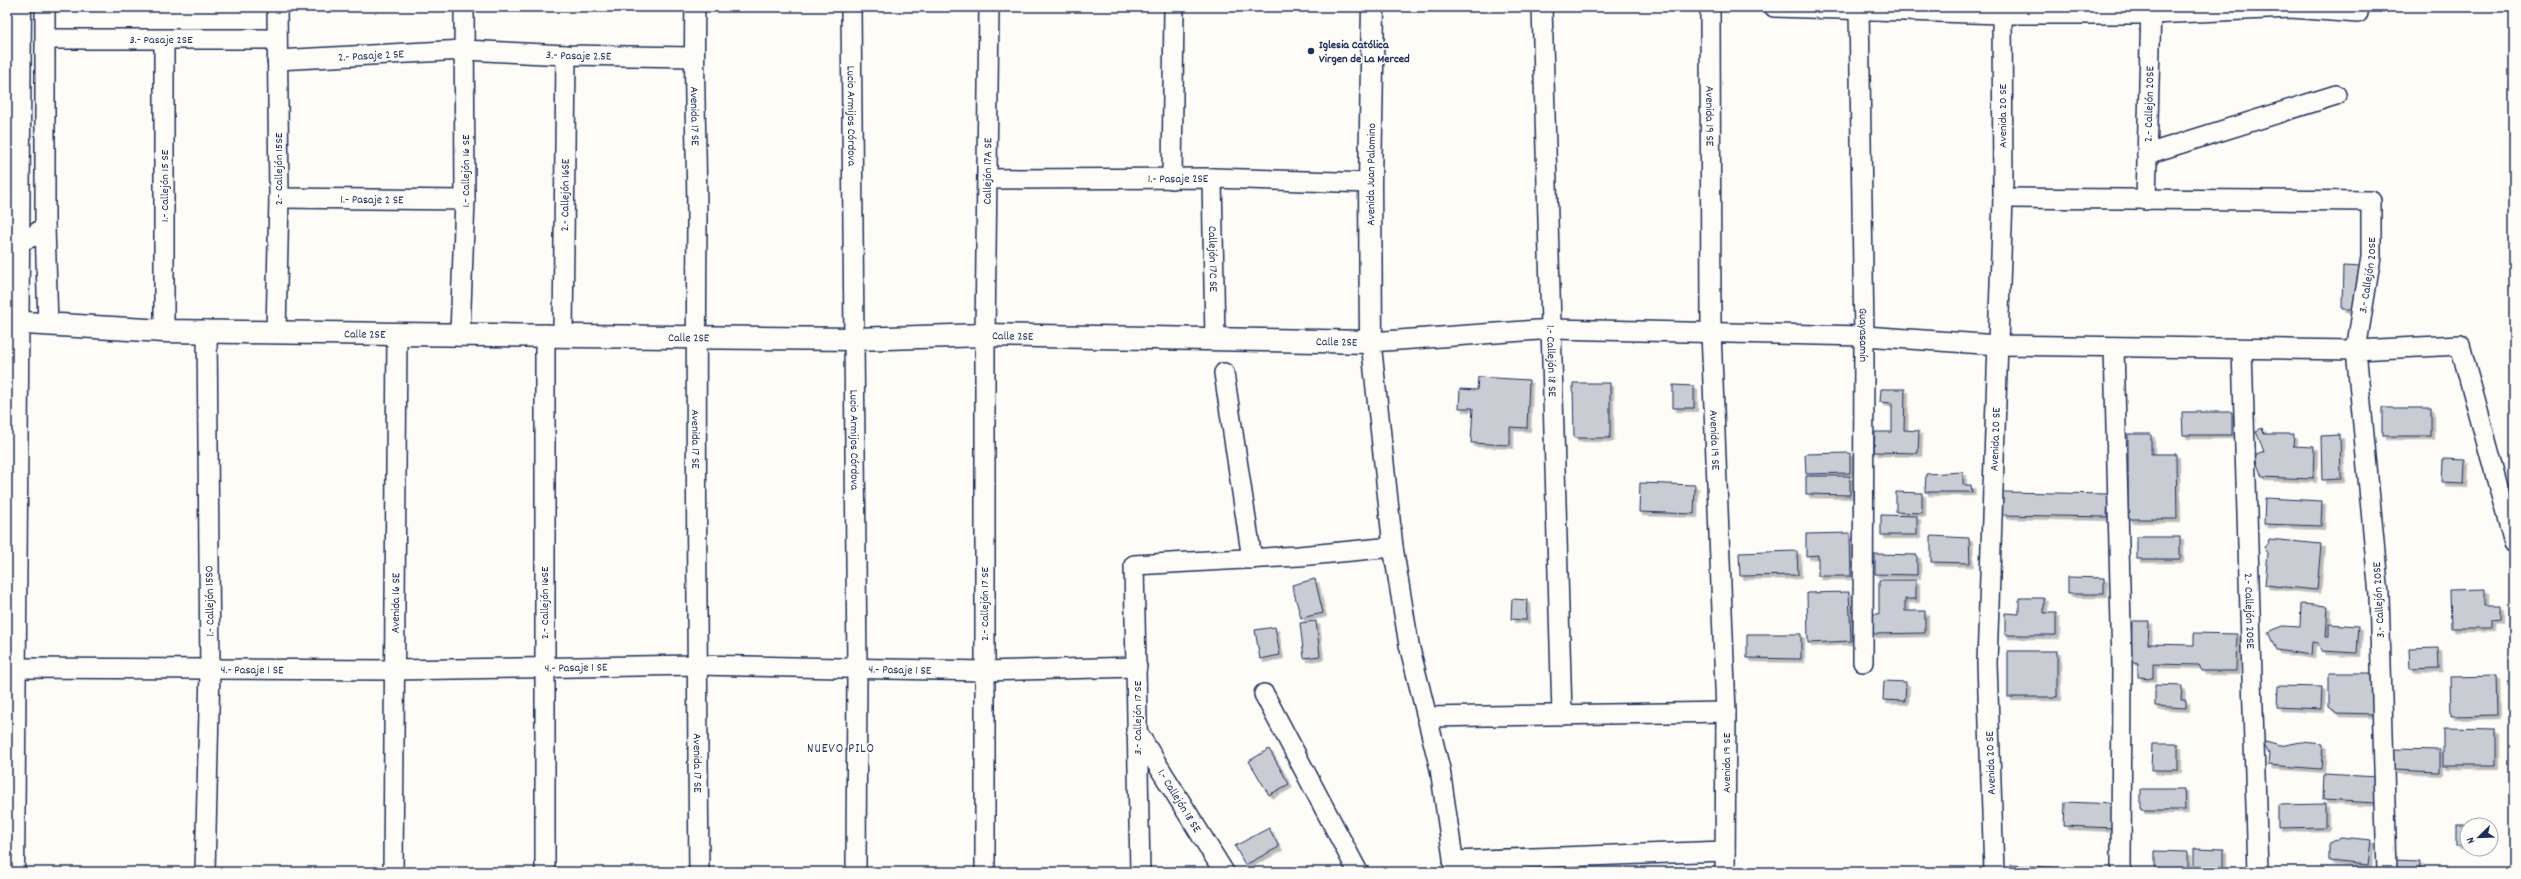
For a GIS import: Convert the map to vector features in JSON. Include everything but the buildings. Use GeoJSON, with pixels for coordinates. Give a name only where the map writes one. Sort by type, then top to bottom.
{"type":"FeatureCollection","features":[{"type":"Feature","properties":{"kind":"street"},"geometry":{"type":"LineString","coordinates":[[13,872],[15,668],[12,323],[17,242],[20,7]]}},
{"type":"Feature","properties":{"kind":"street"},"geometry":{"type":"LineString","coordinates":[[45,7],[45,226],[48,325]]}},
{"type":"Feature","properties":{"kind":"street","name":"2.- Callejón 15SE"},"geometry":{"type":"LineString","coordinates":[[276,332],[278,198],[277,7]]}},
{"type":"Feature","properties":{"kind":"street","name":"1.- Callejón 16 SE"},"geometry":{"type":"LineString","coordinates":[[460,334],[465,200],[464,7]]}},
{"type":"Feature","properties":{"kind":"street","name":"Avenida 17 SE"},"geometry":{"type":"LineString","coordinates":[[695,7],[694,56],[697,222],[695,337],[699,872]]}},
{"type":"Feature","properties":{"kind":"street","name":"Lucio Armijos Córdova"},"geometry":{"type":"LineString","coordinates":[[851,7],[857,670],[856,872]]}},
{"type":"Feature","properties":{"kind":"street","name":"Callejón 17A SE"},"geometry":{"type":"LineString","coordinates":[[985,335],[989,7]]}},
{"type":"Feature","properties":{"kind":"street"},"geometry":{"type":"LineString","coordinates":[[1172,179],[1174,7]]}},
{"type":"Feature","properties":{"kind":"street","name":"Avenida Juan Palomino"},"geometry":{"type":"LineString","coordinates":[[1371,342],[1370,183],[1373,7]]}},
{"type":"Feature","properties":{"kind":"street","name":"1.- Callejón 18 SE"},"geometry":{"type":"LineString","coordinates":[[1542,7],[1562,715]]}},
{"type":"Feature","properties":{"kind":"street","name":"Avenida 19 SE"},"geometry":{"type":"LineString","coordinates":[[1710,7],[1711,332],[1726,712],[1725,872]]}},
{"type":"Feature","properties":{"kind":"street"},"geometry":{"type":"LineString","coordinates":[[1774,7],[2002,10],[2291,8],[2358,13]]}},
{"type":"Feature","properties":{"kind":"street","name":"Guayasamín"},"geometry":{"type":"LineString","coordinates":[[1859,9],[1864,336],[1863,662]]}},
{"type":"Feature","properties":{"kind":"street","name":"Avenida 20 SE"},"geometry":{"type":"LineString","coordinates":[[1994,872],[1987,663],[2003,198],[2002,10]]}},
{"type":"Feature","properties":{"kind":"street","name":"2.- Callejón 20SE"},"geometry":{"type":"LineString","coordinates":[[2146,200],[2151,10]]}},
{"type":"Feature","properties":{"kind":"street","name":"3.- Pasaje 2SE"},"geometry":{"type":"LineString","coordinates":[[46,39],[277,39]]}},
{"type":"Feature","properties":{"kind":"street","name":"1.- Callejón 15 SE"},"geometry":{"type":"LineString","coordinates":[[164,40],[164,331]]}},
{"type":"Feature","properties":{"kind":"street","name":"3.- Pasaje 2.SE"},"geometry":{"type":"LineString","coordinates":[[464,50],[566,55],[694,56]]}},
{"type":"Feature","properties":{"kind":"street","name":"2.- Pasaje 2 SE"},"geometry":{"type":"LineString","coordinates":[[277,60],[464,50]]}},
{"type":"Feature","properties":{"kind":"street","name":"2.- Callejón 16SE"},"geometry":{"type":"LineString","coordinates":[[545,872],[544,666],[554,334],[566,55]]}},
{"type":"Feature","properties":{"kind":"street"},"geometry":{"type":"LineString","coordinates":[[2147,154],[2336,95]]}},
{"type":"Feature","properties":{"kind":"street","name":"1.- Pasaje 2SE"},"geometry":{"type":"LineString","coordinates":[[987,179],[1212,178],[1370,183]]}},
{"type":"Feature","properties":{"kind":"street","name":"Callejón 17C SE"},"geometry":{"type":"LineString","coordinates":[[1212,178],[1215,340]]}},
{"type":"Feature","properties":{"kind":"street","name":"1.- Pasaje 2 SE"},"geometry":{"type":"LineString","coordinates":[[278,198],[465,200]]}},
{"type":"Feature","properties":{"kind":"street"},"geometry":{"type":"LineString","coordinates":[[2003,198],[2146,200]]}},
{"type":"Feature","properties":{"kind":"street","name":"3.- Callejón 20SE"},"geometry":{"type":"LineString","coordinates":[[2146,200],[2371,200],[2371,257],[2356,350],[2379,595],[2388,850],[2387,872]]}},
{"type":"Feature","properties":{"kind":"street"},"geometry":{"type":"LineString","coordinates":[[17,242],[32,237],[45,226]]}},
{"type":"Feature","properties":{"kind":"street","name":"Calle 2SE"},"geometry":{"type":"LineString","coordinates":[[12,323],[164,331],[207,330],[397,334],[554,334],[854,338],[985,335],[1371,342]]}},
{"type":"Feature","properties":{"kind":"street"},"geometry":{"type":"LineString","coordinates":[[1725,851],[1454,867],[1440,769],[1409,645],[1393,547],[1371,342],[1552,329],[1864,336],[1998,345],[2114,346],[2242,350],[2356,350],[2460,345],[2514,543]]}},
{"type":"Feature","properties":{"kind":"street","name":"1.- Callejón 15SO"},"geometry":{"type":"LineString","coordinates":[[205,872],[210,670],[207,330]]}},
{"type":"Feature","properties":{"kind":"street","name":"Avenida 16 SE"},"geometry":{"type":"LineString","coordinates":[[393,872],[397,334]]}},
{"type":"Feature","properties":{"kind":"street","name":"2.- Callejón 17 SE"},"geometry":{"type":"LineString","coordinates":[[985,335],[985,872]]}},
{"type":"Feature","properties":{"kind":"street"},"geometry":{"type":"LineString","coordinates":[[2114,346],[2122,666],[2121,872]]}},
{"type":"Feature","properties":{"kind":"street","name":"2.- Callejón 20SE"},"geometry":{"type":"LineString","coordinates":[[2242,350],[2258,872]]}},
{"type":"Feature","properties":{"kind":"street"},"geometry":{"type":"LineString","coordinates":[[1224,373],[1252,559],[1393,547]]}},
{"type":"Feature","properties":{"kind":"street","name":"3.- Callejón 17 SE"},"geometry":{"type":"LineString","coordinates":[[1140,872],[1136,730],[1137,668],[1134,564],[1252,559]]}},
{"type":"Feature","properties":{"kind":"street","name":"4.- Pasaje 1 SE"},"geometry":{"type":"LineString","coordinates":[[15,668],[394,670],[544,666],[697,665],[984,672],[1137,668]]}},
{"type":"Feature","properties":{"kind":"street"},"geometry":{"type":"LineString","coordinates":[[1264,694],[1358,872]]}},
{"type":"Feature","properties":{"kind":"street"},"geometry":{"type":"LineString","coordinates":[[1427,717],[1726,712]]}},
{"type":"Feature","properties":{"kind":"street","name":"1.- Callejón 18 SE"},"geometry":{"type":"LineString","coordinates":[[1136,730],[1224,872]]}},
{"type":"Feature","properties":{"kind":"place","name":"Iglesia Católica Virgen de La Merced"},"geometry":{"type":"Point","coordinates":[1311,51]}},
{"type":"Feature","properties":{"kind":"district","name":"NUEVO PILO"},"geometry":{"type":"Point","coordinates":[841,747]}}]}
